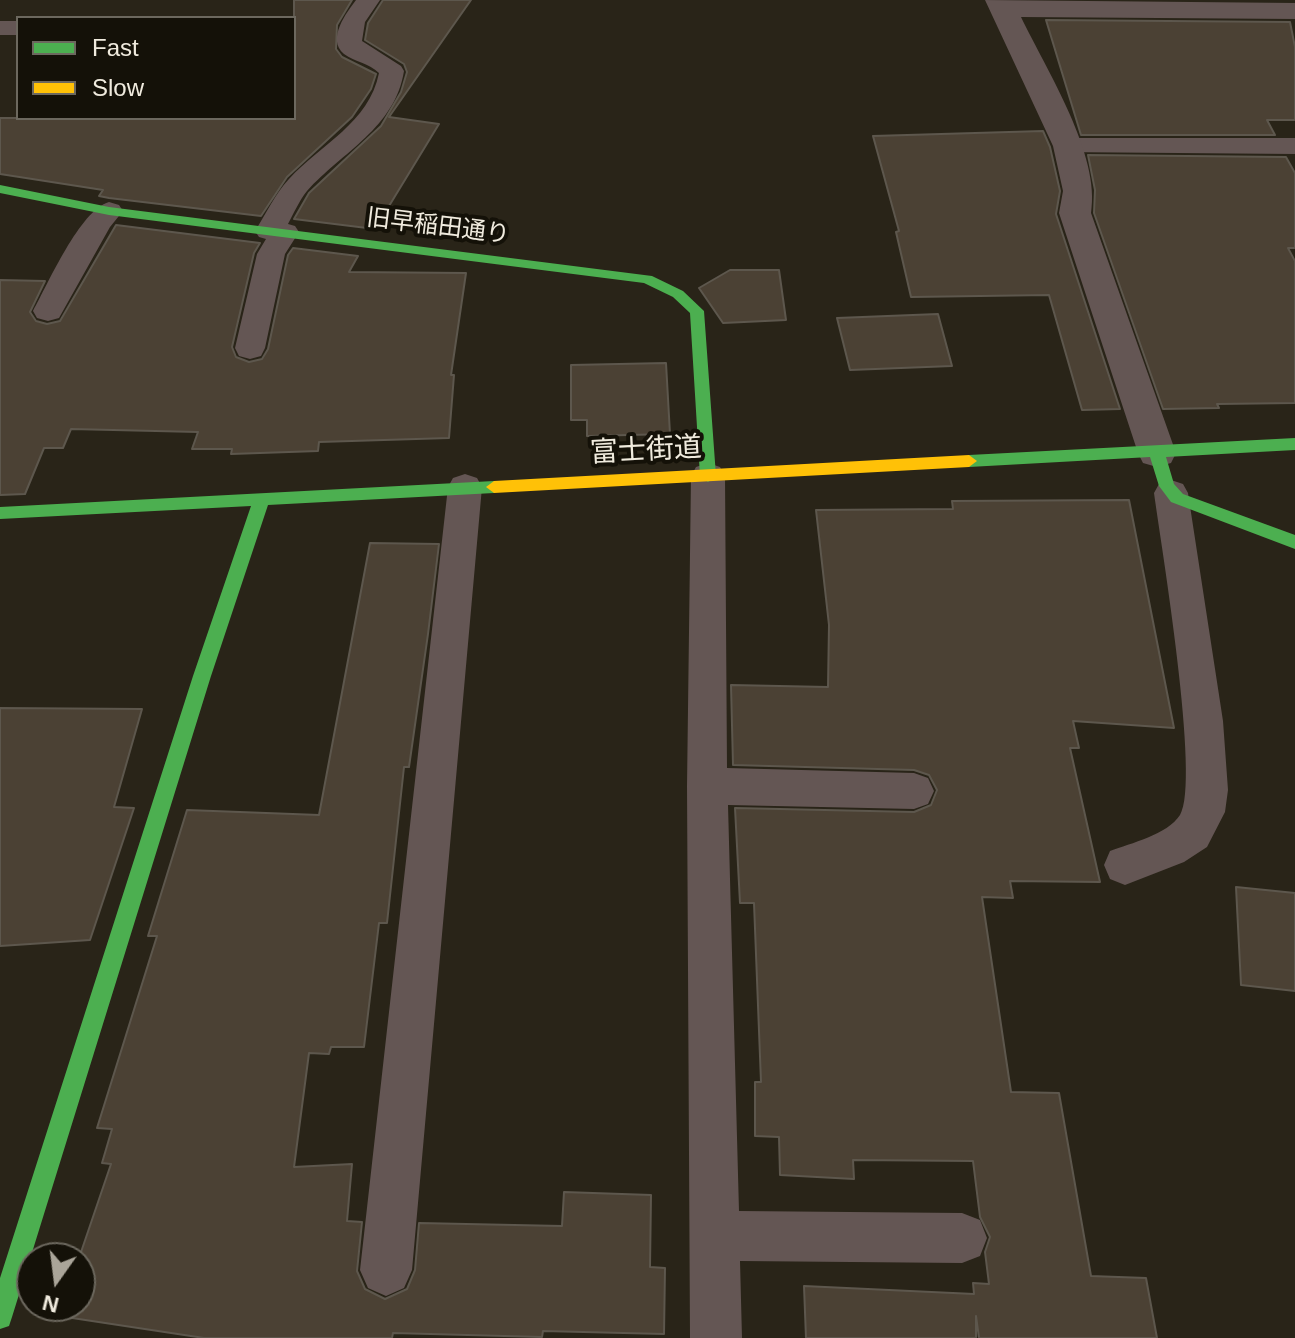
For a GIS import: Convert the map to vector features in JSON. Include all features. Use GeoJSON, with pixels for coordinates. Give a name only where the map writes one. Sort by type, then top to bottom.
{"type":"FeatureCollection","features":[{"type":"Feature","properties":{"kind":"main road","name":"旧早稲田通り"},"geometry":{"type":"LineString","coordinates":[[0,189],[109,211],[647,279],[678,294],[697,311],[708,476]]}},
{"type":"Feature","properties":{"kind":"main road","name":"富士街道"},"geometry":{"type":"LineString","coordinates":[[0,513],[1295,444]]}},
{"type":"Feature","properties":{"kind":"main road"},"geometry":{"type":"LineString","coordinates":[[1157,453],[1171,493],[1295,542]]}},
{"type":"Feature","properties":{"kind":"main road"},"geometry":{"type":"LineString","coordinates":[[0,1317],[202,676],[262,498]]}},
{"type":"Feature","properties":{"kind":"street"},"geometry":{"type":"LineString","coordinates":[[1157,453],[1075,213],[1079,191],[1068,146],[1001,4],[1295,11]]}},
{"type":"Feature","properties":{"kind":"lane"},"geometry":{"type":"LineString","coordinates":[[250,348],[277,232],[298,185],[359,131],[392,85],[392,71],[381,61],[352,48],[348,36],[350,26],[368,0]]}},
{"type":"Feature","properties":{"kind":"lane"},"geometry":{"type":"LineString","coordinates":[[1068,146],[1295,146]]}},
{"type":"Feature","properties":{"kind":"lane"},"geometry":{"type":"LineString","coordinates":[[48,311],[98,222],[109,211]]}},
{"type":"Feature","properties":{"kind":"lane"},"geometry":{"type":"LineString","coordinates":[[708,476],[707,786],[716,1338]]}},
{"type":"Feature","properties":{"kind":"lane"},"geometry":{"type":"LineString","coordinates":[[386,1270],[465,487]]}},
{"type":"Feature","properties":{"kind":"lane"},"geometry":{"type":"LineString","coordinates":[[1125,865],[1169,848],[1192,833],[1204,812],[1208,790],[1203,721],[1171,493]]}},
{"type":"Feature","properties":{"kind":"lane"},"geometry":{"type":"LineString","coordinates":[[707,786],[914,791]]}},
{"type":"Feature","properties":{"kind":"lane"},"geometry":{"type":"LineString","coordinates":[[716,1236],[962,1238]]}},
{"type":"Feature","properties":{"kind":"building"},"geometry":{"type":"Polygon","coordinates":[[[294,0],[352,0],[337,25],[336,49],[342,57],[376,74],[371,89],[352,117],[287,177],[261,216],[109,198],[99,196],[103,190],[0,174],[0,118],[296,120],[294,0]]]}},
{"type":"Feature","properties":{"kind":"building"},"geometry":{"type":"Polygon","coordinates":[[[383,0],[471,0],[389,117],[439,124],[375,229],[294,219],[309,193],[381,126],[401,92],[407,72],[404,64],[365,40],[368,23],[383,0]]]}},
{"type":"Feature","properties":{"kind":"building"},"geometry":{"type":"Polygon","coordinates":[[[1046,20],[1290,22],[1295,47],[1295,120],[1267,120],[1275,135],[1081,135],[1046,20]]]}},
{"type":"Feature","properties":{"kind":"building"},"geometry":{"type":"Polygon","coordinates":[[[1043,131],[1060,191],[1056,214],[1120,409],[1082,410],[1049,295],[911,297],[896,232],[899,231],[873,136],[1043,131]]]}},
{"type":"Feature","properties":{"kind":"building"},"geometry":{"type":"Polygon","coordinates":[[[1088,155],[1286,157],[1295,173],[1295,248],[1288,248],[1295,261],[1295,403],[1217,404],[1219,408],[1163,409],[1094,213],[1095,190],[1088,155]]]}},
{"type":"Feature","properties":{"kind":"building"},"geometry":{"type":"Polygon","coordinates":[[[116,225],[260,243],[254,253],[232,347],[236,357],[249,362],[262,359],[268,349],[288,255],[293,248],[358,256],[349,272],[466,273],[451,375],[454,375],[449,438],[319,442],[318,451],[231,454],[232,449],[192,449],[198,432],[71,429],[63,448],[44,448],[25,494],[0,495],[0,280],[45,281],[30,312],[36,321],[47,324],[60,321],[116,225]]]}},
{"type":"Feature","properties":{"kind":"building"},"geometry":{"type":"Polygon","coordinates":[[[730,270],[779,270],[786,320],[723,323],[699,288],[730,270]]]}},
{"type":"Feature","properties":{"kind":"building"},"geometry":{"type":"Polygon","coordinates":[[[938,314],[952,366],[850,370],[837,318],[938,314]]]}},
{"type":"Feature","properties":{"kind":"building"},"geometry":{"type":"Polygon","coordinates":[[[666,363],[670,434],[587,436],[587,420],[571,420],[571,365],[666,363]]]}},
{"type":"Feature","properties":{"kind":"building"},"geometry":{"type":"Polygon","coordinates":[[[1129,500],[1174,728],[1073,721],[1079,748],[1070,748],[1100,882],[1010,881],[1013,898],[982,897],[1011,1092],[1059,1093],[1091,1276],[1146,1278],[1157,1338],[979,1338],[976,1316],[976,1338],[806,1338],[804,1286],[974,1294],[973,1283],[989,1284],[985,1252],[990,1237],[980,1217],[973,1161],[853,1160],[854,1179],[780,1175],[779,1137],[755,1136],[755,1082],[761,1082],[754,903],[740,903],[735,808],[914,812],[931,805],[937,790],[929,775],[914,770],[733,765],[731,685],[828,687],[829,625],[816,510],[953,509],[952,501],[1129,500]]]}},
{"type":"Feature","properties":{"kind":"building"},"geometry":{"type":"Polygon","coordinates":[[[370,543],[439,544],[409,767],[404,767],[387,923],[379,923],[364,1047],[331,1047],[329,1054],[309,1053],[294,1167],[352,1164],[347,1221],[362,1222],[357,1271],[365,1289],[385,1299],[407,1289],[415,1270],[419,1223],[562,1226],[564,1192],[651,1195],[650,1267],[665,1268],[664,1334],[543,1331],[542,1337],[393,1333],[392,1338],[204,1338],[96,1322],[96,1242],[84,1242],[111,1164],[102,1163],[112,1129],[97,1128],[157,936],[148,936],[187,810],[319,815],[370,543]]]}},
{"type":"Feature","properties":{"kind":"building"},"geometry":{"type":"Polygon","coordinates":[[[0,708],[142,709],[114,807],[134,808],[90,940],[0,946],[0,708]]]}},
{"type":"Feature","properties":{"kind":"building"},"geometry":{"type":"Polygon","coordinates":[[[1236,887],[1295,893],[1295,991],[1241,985],[1236,887]]]}},
{"type":"Feature","properties":{"kind":"traffic: fast"},"geometry":{"type":"LineString","coordinates":[[0,189],[109,211],[647,279],[678,294],[697,311],[708,476]]}},
{"type":"Feature","properties":{"kind":"traffic: fast"},"geometry":{"type":"LineString","coordinates":[[969,461],[1295,444]]}},
{"type":"Feature","properties":{"kind":"traffic: fast"},"geometry":{"type":"LineString","coordinates":[[1157,453],[1167,486],[1177,498],[1295,542]]}},
{"type":"Feature","properties":{"kind":"traffic: fast"},"geometry":{"type":"LineString","coordinates":[[0,513],[494,487]]}},
{"type":"Feature","properties":{"kind":"traffic: fast"},"geometry":{"type":"LineString","coordinates":[[0,1317],[202,676],[262,498]]}},
{"type":"Feature","properties":{"kind":"traffic: slow"},"geometry":{"type":"LineString","coordinates":[[494,487],[969,461]]}}]}
